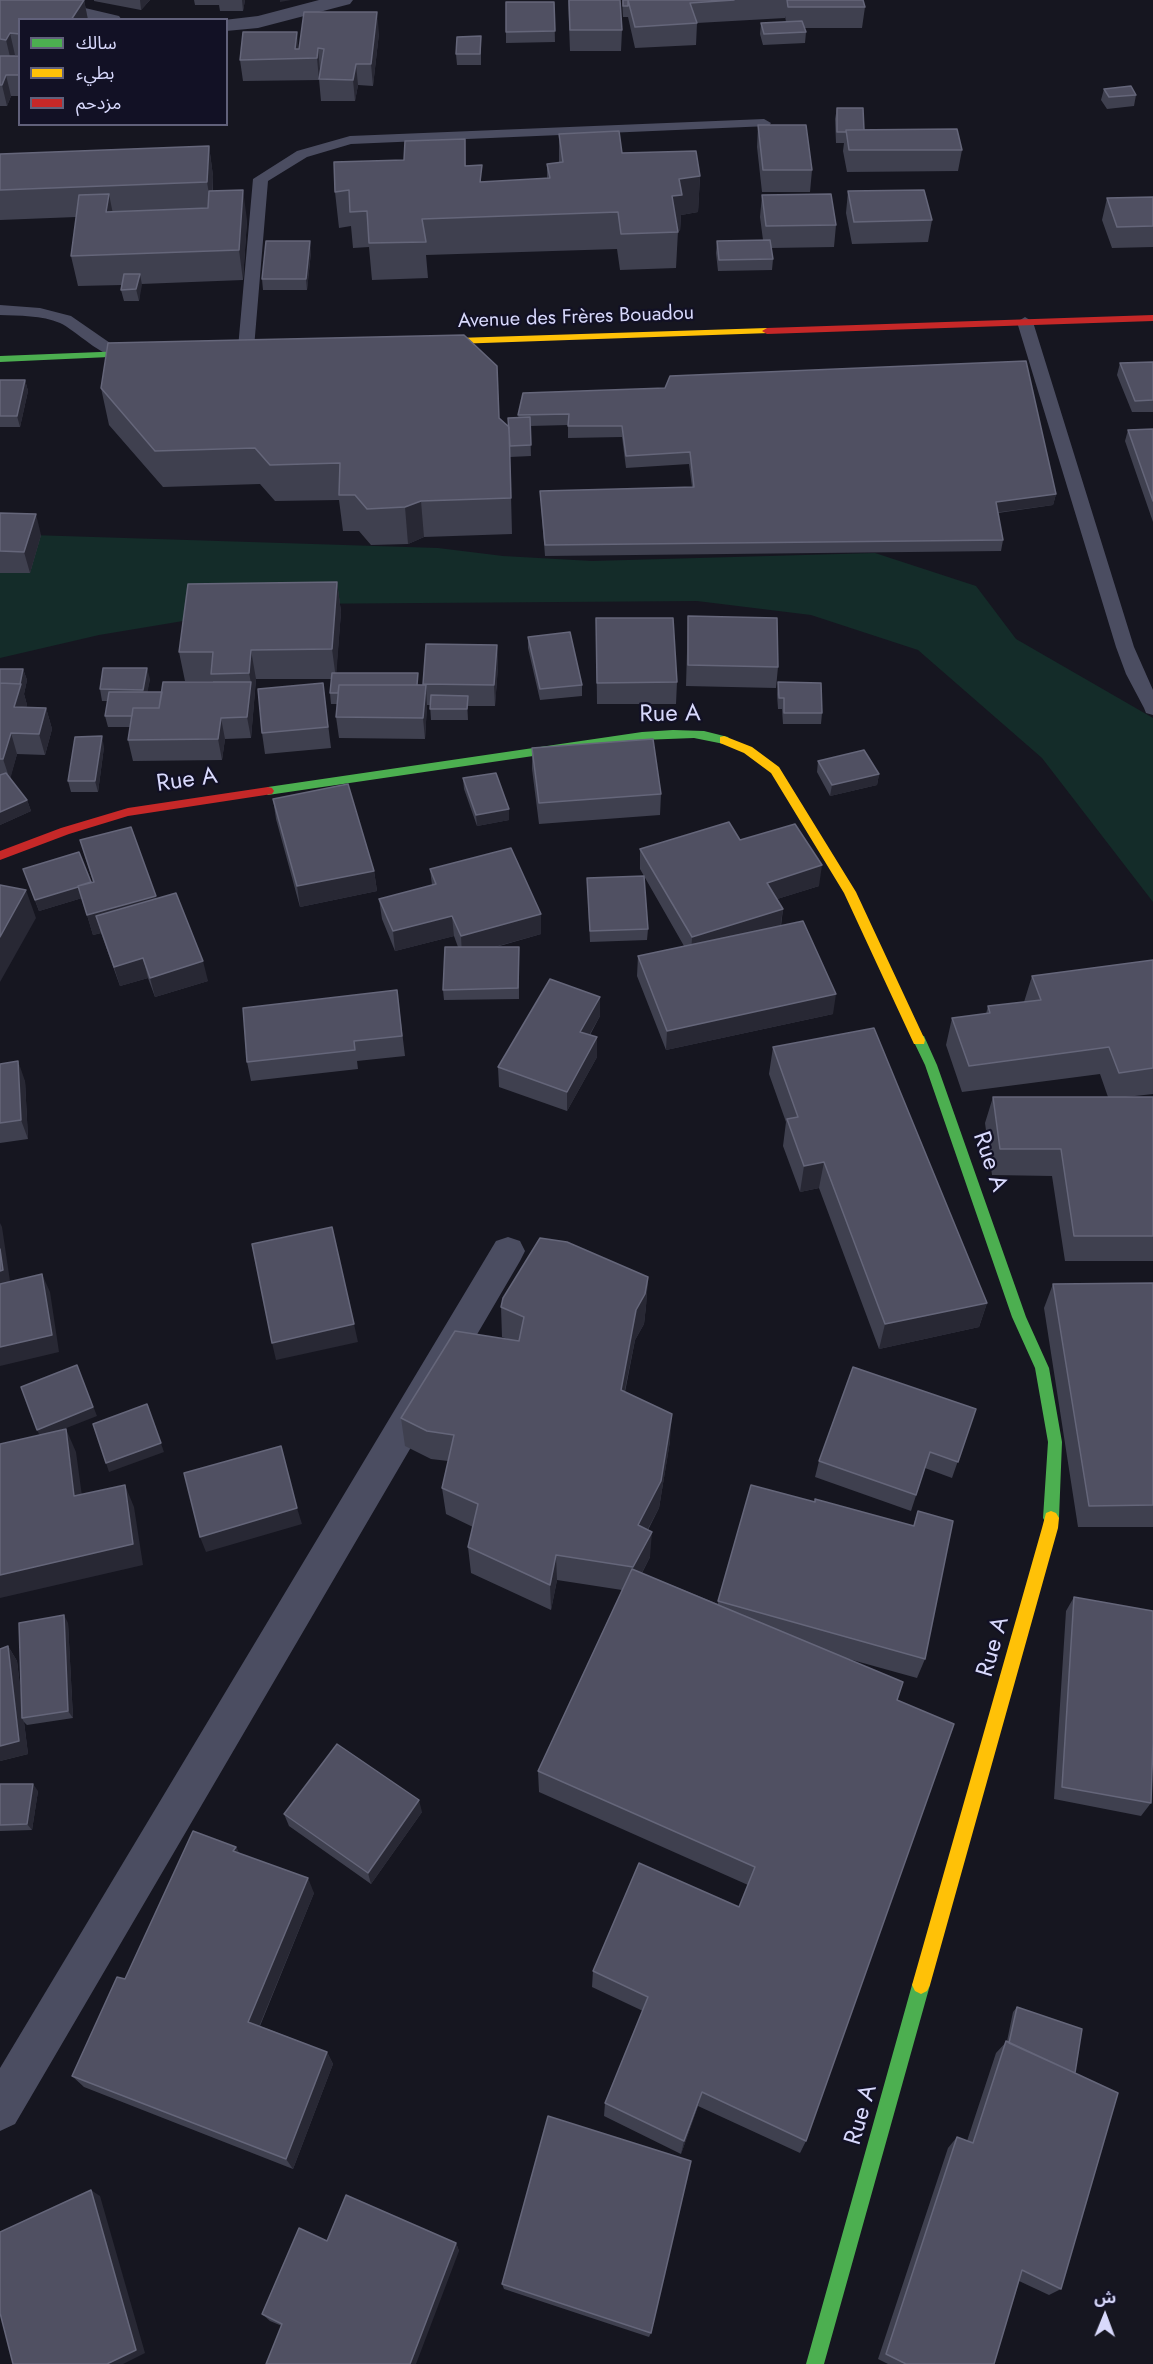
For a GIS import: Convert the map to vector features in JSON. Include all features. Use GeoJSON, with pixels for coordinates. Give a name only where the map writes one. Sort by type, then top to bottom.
{"type":"FeatureCollection","features":[{"type":"Feature","properties":{"kind":"street"},"geometry":{"type":"LineString","coordinates":[[24,0],[103,18]]}},
{"type":"Feature","properties":{"kind":"street"},"geometry":{"type":"LineString","coordinates":[[228,25],[258,22],[343,0]]}},
{"type":"Feature","properties":{"kind":"street","name":"Avenue des Frères Bouadou"},"geometry":{"type":"LineString","coordinates":[[409,343],[1153,318]]}},
{"type":"Feature","properties":{"kind":"street"},"geometry":{"type":"LineString","coordinates":[[0,359],[165,352]]}},
{"type":"Feature","properties":{"kind":"street","name":"Rue A"},"geometry":{"type":"LineString","coordinates":[[0,856],[65,831],[128,812],[642,736],[679,733],[715,737],[748,750],[775,770],[850,892],[931,1065],[1019,1317],[1042,1368],[1055,1442],[1050,1528],[815,2364]]}},
{"type":"Feature","properties":{"kind":"street"},"geometry":{"type":"LineString","coordinates":[[0,2109],[508,1251]]}},
{"type":"Feature","properties":{"kind":"lane"},"geometry":{"type":"LineString","coordinates":[[246,348],[261,179],[302,154],[350,140],[764,123]]}},
{"type":"Feature","properties":{"kind":"lane"},"geometry":{"type":"LineString","coordinates":[[0,310],[40,313],[65,319],[118,354]]}},
{"type":"Feature","properties":{"kind":"lane"},"geometry":{"type":"LineString","coordinates":[[1025,322],[1125,647],[1135,675],[1153,708]]}},
{"type":"Feature","properties":{"kind":"green space"},"geometry":{"type":"Polygon","coordinates":[[[0,534],[438,548],[503,556],[592,561],[875,553],[976,586],[1016,639],[1153,718],[1153,902],[1042,758],[918,650],[811,615],[697,601],[285,604],[99,635],[0,658],[0,534]]]}},
{"type":"Feature","properties":{"kind":"building"},"geometry":{"type":"Polygon","coordinates":[[[0,0],[84,0],[72,18],[18,18],[18,34],[10,33],[6,40],[0,39],[0,0]]]}},
{"type":"Feature","properties":{"kind":"building"},"geometry":{"type":"Polygon","coordinates":[[[569,0],[620,0],[622,30],[570,30],[569,0]]]}},
{"type":"Feature","properties":{"kind":"building"},"geometry":{"type":"Polygon","coordinates":[[[623,0],[628,0],[628,6],[623,6],[623,0]]]}},
{"type":"Feature","properties":{"kind":"building"},"geometry":{"type":"Polygon","coordinates":[[[628,0],[734,0],[690,3],[697,23],[635,27],[628,0]]]}},
{"type":"Feature","properties":{"kind":"building"},"geometry":{"type":"Polygon","coordinates":[[[787,0],[863,0],[865,7],[788,7],[787,0]]]}},
{"type":"Feature","properties":{"kind":"building"},"geometry":{"type":"Polygon","coordinates":[[[506,2],[554,2],[555,31],[506,32],[506,2]]]}},
{"type":"Feature","properties":{"kind":"building"},"geometry":{"type":"Polygon","coordinates":[[[304,12],[377,12],[371,64],[356,64],[353,80],[319,79],[324,49],[318,48],[317,58],[240,60],[243,32],[297,32],[295,49],[299,49],[304,12]]]}},
{"type":"Feature","properties":{"kind":"building"},"geometry":{"type":"Polygon","coordinates":[[[802,21],[806,32],[764,34],[761,23],[802,21]]]}},
{"type":"Feature","properties":{"kind":"building"},"geometry":{"type":"Polygon","coordinates":[[[481,36],[480,54],[456,54],[457,37],[481,36]]]}},
{"type":"Feature","properties":{"kind":"building"},"geometry":{"type":"Polygon","coordinates":[[[0,56],[18,56],[18,75],[6,75],[0,85],[0,56]]]}},
{"type":"Feature","properties":{"kind":"building"},"geometry":{"type":"Polygon","coordinates":[[[1131,86],[1136,95],[1109,97],[1104,89],[1131,86]]]}},
{"type":"Feature","properties":{"kind":"building"},"geometry":{"type":"Polygon","coordinates":[[[837,108],[863,108],[864,130],[837,132],[837,108]]]}},
{"type":"Feature","properties":{"kind":"building"},"geometry":{"type":"Polygon","coordinates":[[[758,125],[806,125],[812,170],[763,170],[758,125]]]}},
{"type":"Feature","properties":{"kind":"building"},"geometry":{"type":"Polygon","coordinates":[[[957,129],[962,150],[849,150],[846,130],[957,129]]]}},
{"type":"Feature","properties":{"kind":"building"},"geometry":{"type":"Polygon","coordinates":[[[619,131],[622,153],[696,151],[700,176],[679,179],[682,195],[672,196],[678,232],[621,234],[618,212],[422,219],[426,242],[369,243],[367,211],[350,212],[349,190],[335,192],[334,162],[404,160],[405,141],[465,139],[465,166],[482,165],[480,182],[550,178],[547,164],[563,162],[559,134],[619,131]]]}},
{"type":"Feature","properties":{"kind":"building"},"geometry":{"type":"Polygon","coordinates":[[[209,146],[207,182],[0,190],[0,154],[209,146]]]}},
{"type":"Feature","properties":{"kind":"building"},"geometry":{"type":"Polygon","coordinates":[[[243,190],[239,250],[71,256],[79,195],[109,194],[106,212],[208,208],[209,191],[243,190]]]}},
{"type":"Feature","properties":{"kind":"building"},"geometry":{"type":"Polygon","coordinates":[[[924,190],[932,220],[854,222],[848,191],[924,190]]]}},
{"type":"Feature","properties":{"kind":"building"},"geometry":{"type":"Polygon","coordinates":[[[831,194],[836,225],[766,226],[762,195],[831,194]]]}},
{"type":"Feature","properties":{"kind":"building"},"geometry":{"type":"Polygon","coordinates":[[[1153,197],[1153,226],[1117,227],[1107,198],[1153,197]]]}},
{"type":"Feature","properties":{"kind":"building"},"geometry":{"type":"Polygon","coordinates":[[[770,240],[773,259],[719,260],[717,241],[770,240]]]}},
{"type":"Feature","properties":{"kind":"building"},"geometry":{"type":"Polygon","coordinates":[[[266,241],[310,241],[306,279],[262,279],[266,241]]]}},
{"type":"Feature","properties":{"kind":"building"},"geometry":{"type":"Polygon","coordinates":[[[124,274],[140,274],[136,289],[121,290],[124,274]]]}},
{"type":"Feature","properties":{"kind":"building"},"geometry":{"type":"Polygon","coordinates":[[[464,335],[497,366],[499,418],[509,427],[511,498],[421,501],[405,507],[367,509],[355,495],[339,495],[340,463],[270,465],[255,448],[155,451],[101,388],[108,343],[464,335]]]}},
{"type":"Feature","properties":{"kind":"building"},"geometry":{"type":"Polygon","coordinates":[[[1026,361],[1056,494],[996,502],[1003,540],[545,545],[540,491],[694,487],[690,452],[626,456],[622,426],[568,426],[569,414],[518,415],[523,393],[665,388],[670,376],[1026,361]]]}},
{"type":"Feature","properties":{"kind":"building"},"geometry":{"type":"Polygon","coordinates":[[[1153,362],[1153,400],[1135,401],[1120,363],[1153,362]]]}},
{"type":"Feature","properties":{"kind":"building"},"geometry":{"type":"Polygon","coordinates":[[[0,380],[25,380],[17,416],[0,416],[0,380]]]}},
{"type":"Feature","properties":{"kind":"building"},"geometry":{"type":"Polygon","coordinates":[[[530,417],[531,445],[510,446],[508,418],[530,417]]]}},
{"type":"Feature","properties":{"kind":"building"},"geometry":{"type":"Polygon","coordinates":[[[1153,429],[1153,501],[1128,430],[1153,429]]]}},
{"type":"Feature","properties":{"kind":"building"},"geometry":{"type":"Polygon","coordinates":[[[0,513],[36,514],[24,552],[0,551],[0,513]]]}},
{"type":"Feature","properties":{"kind":"building"},"geometry":{"type":"Polygon","coordinates":[[[337,582],[332,649],[251,650],[249,673],[211,674],[213,652],[179,652],[188,584],[337,582]]]}},
{"type":"Feature","properties":{"kind":"building"},"geometry":{"type":"Polygon","coordinates":[[[688,616],[777,618],[778,667],[688,665],[688,616]]]}},
{"type":"Feature","properties":{"kind":"building"},"geometry":{"type":"Polygon","coordinates":[[[596,618],[673,618],[677,682],[597,683],[596,618]]]}},
{"type":"Feature","properties":{"kind":"building"},"geometry":{"type":"Polygon","coordinates":[[[570,632],[582,685],[540,689],[528,637],[570,632]]]}},
{"type":"Feature","properties":{"kind":"building"},"geometry":{"type":"Polygon","coordinates":[[[426,644],[497,645],[494,685],[423,684],[426,644]]]}},
{"type":"Feature","properties":{"kind":"building"},"geometry":{"type":"Polygon","coordinates":[[[103,668],[147,668],[143,690],[100,689],[103,668]]]}},
{"type":"Feature","properties":{"kind":"building"},"geometry":{"type":"Polygon","coordinates":[[[0,669],[23,669],[20,684],[0,683],[0,669]]]}},
{"type":"Feature","properties":{"kind":"building"},"geometry":{"type":"Polygon","coordinates":[[[332,673],[418,673],[417,685],[339,685],[338,693],[330,693],[332,673]]]}},
{"type":"Feature","properties":{"kind":"building"},"geometry":{"type":"Polygon","coordinates":[[[163,682],[251,682],[247,717],[221,718],[218,739],[128,740],[133,708],[159,708],[163,682]]]}},
{"type":"Feature","properties":{"kind":"building"},"geometry":{"type":"Polygon","coordinates":[[[778,682],[821,683],[822,713],[784,713],[784,698],[779,698],[778,682]]]}},
{"type":"Feature","properties":{"kind":"building"},"geometry":{"type":"Polygon","coordinates":[[[0,683],[21,684],[14,707],[46,708],[39,734],[11,733],[3,759],[0,759],[0,683]]]}},
{"type":"Feature","properties":{"kind":"building"},"geometry":{"type":"Polygon","coordinates":[[[323,683],[328,727],[262,733],[258,689],[323,683]]]}},
{"type":"Feature","properties":{"kind":"building"},"geometry":{"type":"Polygon","coordinates":[[[339,685],[426,685],[423,718],[336,717],[339,685]]]}},
{"type":"Feature","properties":{"kind":"building"},"geometry":{"type":"Polygon","coordinates":[[[109,692],[162,692],[159,708],[133,708],[132,716],[105,716],[109,692]]]}},
{"type":"Feature","properties":{"kind":"building"},"geometry":{"type":"Polygon","coordinates":[[[431,695],[468,696],[467,709],[430,709],[431,695]]]}},
{"type":"Feature","properties":{"kind":"building"},"geometry":{"type":"Polygon","coordinates":[[[102,736],[95,781],[68,781],[75,737],[102,736]]]}},
{"type":"Feature","properties":{"kind":"building"},"geometry":{"type":"Polygon","coordinates":[[[653,739],[661,794],[539,803],[532,748],[653,739]]]}},
{"type":"Feature","properties":{"kind":"building"},"geometry":{"type":"Polygon","coordinates":[[[864,750],[879,774],[832,785],[818,761],[864,750]]]}},
{"type":"Feature","properties":{"kind":"building"},"geometry":{"type":"Polygon","coordinates":[[[6,773],[27,800],[0,812],[0,775],[6,773]]]}},
{"type":"Feature","properties":{"kind":"building"},"geometry":{"type":"Polygon","coordinates":[[[496,773],[509,809],[476,815],[463,778],[496,773]]]}},
{"type":"Feature","properties":{"kind":"building"},"geometry":{"type":"Polygon","coordinates":[[[348,784],[374,871],[297,886],[273,799],[348,784]]]}},
{"type":"Feature","properties":{"kind":"building"},"geometry":{"type":"Polygon","coordinates":[[[729,822],[740,840],[795,824],[822,865],[767,883],[783,909],[692,937],[640,849],[729,822]]]}},
{"type":"Feature","properties":{"kind":"building"},"geometry":{"type":"Polygon","coordinates":[[[131,827],[156,896],[87,915],[78,886],[94,882],[80,840],[131,827]]]}},
{"type":"Feature","properties":{"kind":"building"},"geometry":{"type":"Polygon","coordinates":[[[511,848],[541,914],[461,936],[452,916],[393,931],[379,899],[436,884],[430,869],[511,848]]]}},
{"type":"Feature","properties":{"kind":"building"},"geometry":{"type":"Polygon","coordinates":[[[79,852],[91,882],[35,900],[23,869],[79,852]]]}},
{"type":"Feature","properties":{"kind":"building"},"geometry":{"type":"Polygon","coordinates":[[[644,876],[648,929],[590,931],[587,878],[644,876]]]}},
{"type":"Feature","properties":{"kind":"building"},"geometry":{"type":"Polygon","coordinates":[[[0,885],[26,890],[0,937],[0,885]]]}},
{"type":"Feature","properties":{"kind":"building"},"geometry":{"type":"Polygon","coordinates":[[[176,893],[203,961],[150,978],[143,958],[114,967],[96,916],[176,893]]]}},
{"type":"Feature","properties":{"kind":"building"},"geometry":{"type":"Polygon","coordinates":[[[803,921],[836,994],[667,1031],[638,956],[803,921]]]}},
{"type":"Feature","properties":{"kind":"building"},"geometry":{"type":"Polygon","coordinates":[[[445,947],[519,947],[518,988],[443,990],[445,947]]]}},
{"type":"Feature","properties":{"kind":"building"},"geometry":{"type":"Polygon","coordinates":[[[1153,960],[1153,1068],[1119,1073],[1109,1047],[969,1066],[952,1018],[990,1013],[988,1006],[1041,1000],[1032,976],[1153,960]]]}},
{"type":"Feature","properties":{"kind":"building"},"geometry":{"type":"Polygon","coordinates":[[[550,979],[600,997],[580,1032],[597,1037],[567,1092],[498,1067],[550,979]]]}},
{"type":"Feature","properties":{"kind":"building"},"geometry":{"type":"Polygon","coordinates":[[[397,990],[402,1036],[354,1041],[355,1050],[247,1062],[243,1008],[397,990]]]}},
{"type":"Feature","properties":{"kind":"building"},"geometry":{"type":"Polygon","coordinates":[[[874,1028],[987,1303],[885,1324],[824,1162],[804,1166],[787,1119],[798,1117],[773,1047],[874,1028]]]}},
{"type":"Feature","properties":{"kind":"building"},"geometry":{"type":"Polygon","coordinates":[[[18,1061],[21,1120],[0,1123],[0,1064],[18,1061]]]}},
{"type":"Feature","properties":{"kind":"building"},"geometry":{"type":"Polygon","coordinates":[[[993,1097],[1153,1097],[1153,1236],[1074,1236],[1061,1149],[1000,1149],[993,1097]]]}},
{"type":"Feature","properties":{"kind":"building"},"geometry":{"type":"Polygon","coordinates":[[[332,1227],[354,1324],[272,1343],[252,1244],[332,1227]]]}},
{"type":"Feature","properties":{"kind":"building"},"geometry":{"type":"Polygon","coordinates":[[[540,1238],[567,1242],[648,1277],[645,1294],[636,1310],[621,1390],[672,1414],[661,1481],[638,1525],[652,1532],[633,1567],[556,1555],[550,1585],[468,1547],[478,1504],[442,1488],[454,1435],[427,1431],[401,1418],[455,1331],[519,1341],[524,1317],[501,1307],[503,1298],[540,1238]]]}},
{"type":"Feature","properties":{"kind":"building"},"geometry":{"type":"Polygon","coordinates":[[[0,1249],[3,1270],[0,1271],[0,1249]]]}},
{"type":"Feature","properties":{"kind":"building"},"geometry":{"type":"Polygon","coordinates":[[[42,1274],[52,1335],[0,1347],[0,1284],[42,1274]]]}},
{"type":"Feature","properties":{"kind":"building"},"geometry":{"type":"Polygon","coordinates":[[[1153,1283],[1153,1505],[1089,1506],[1053,1284],[1153,1283]]]}},
{"type":"Feature","properties":{"kind":"building"},"geometry":{"type":"Polygon","coordinates":[[[77,1365],[93,1407],[37,1430],[21,1387],[77,1365]]]}},
{"type":"Feature","properties":{"kind":"building"},"geometry":{"type":"Polygon","coordinates":[[[853,1367],[976,1409],[958,1462],[930,1452],[916,1495],[819,1461],[853,1367]]]}},
{"type":"Feature","properties":{"kind":"building"},"geometry":{"type":"Polygon","coordinates":[[[147,1404],[161,1443],[106,1463],[93,1424],[147,1404]]]}},
{"type":"Feature","properties":{"kind":"building"},"geometry":{"type":"Polygon","coordinates":[[[66,1429],[74,1496],[125,1485],[133,1544],[0,1575],[0,1444],[66,1429]]]}},
{"type":"Feature","properties":{"kind":"building"},"geometry":{"type":"Polygon","coordinates":[[[281,1446],[297,1508],[200,1537],[184,1473],[281,1446]]]}},
{"type":"Feature","properties":{"kind":"building"},"geometry":{"type":"Polygon","coordinates":[[[751,1485],[815,1502],[815,1499],[914,1526],[918,1511],[953,1521],[925,1659],[718,1601],[751,1485]]]}},
{"type":"Feature","properties":{"kind":"building"},"geometry":{"type":"Polygon","coordinates":[[[632,1569],[903,1682],[897,1700],[954,1724],[806,2141],[702,2092],[684,2141],[605,2103],[648,1997],[593,1971],[639,1863],[739,1907],[755,1867],[538,1771],[632,1569]]]}},
{"type":"Feature","properties":{"kind":"building"},"geometry":{"type":"Polygon","coordinates":[[[1074,1597],[1153,1611],[1151,1803],[1062,1787],[1074,1597]]]}},
{"type":"Feature","properties":{"kind":"building"},"geometry":{"type":"Polygon","coordinates":[[[64,1615],[68,1711],[22,1718],[19,1623],[64,1615]]]}},
{"type":"Feature","properties":{"kind":"building"},"geometry":{"type":"Polygon","coordinates":[[[8,1646],[19,1741],[0,1746],[0,1649],[8,1646]]]}},
{"type":"Feature","properties":{"kind":"building"},"geometry":{"type":"Polygon","coordinates":[[[337,1744],[419,1800],[368,1873],[284,1814],[337,1744]]]}},
{"type":"Feature","properties":{"kind":"building"},"geometry":{"type":"Polygon","coordinates":[[[0,1784],[33,1784],[27,1824],[0,1825],[0,1784]]]}},
{"type":"Feature","properties":{"kind":"building"},"geometry":{"type":"Polygon","coordinates":[[[193,1831],[236,1847],[233,1851],[308,1878],[248,2022],[327,2052],[286,2159],[72,2076],[117,1977],[125,1979],[193,1831]]]}},
{"type":"Feature","properties":{"kind":"building"},"geometry":{"type":"Polygon","coordinates":[[[1017,2007],[1082,2029],[1075,2073],[1009,2043],[1017,2007]]]}},
{"type":"Feature","properties":{"kind":"building"},"geometry":{"type":"Polygon","coordinates":[[[1006,2041],[1118,2093],[1061,2289],[1022,2270],[994,2364],[906,2364],[886,2354],[957,2137],[973,2143],[1006,2041]]]}},
{"type":"Feature","properties":{"kind":"building"},"geometry":{"type":"Polygon","coordinates":[[[548,2116],[691,2161],[651,2333],[502,2284],[548,2116]]]}},
{"type":"Feature","properties":{"kind":"building"},"geometry":{"type":"Polygon","coordinates":[[[91,2190],[136,2350],[107,2364],[13,2364],[0,2313],[0,2232],[91,2190]]]}},
{"type":"Feature","properties":{"kind":"building"},"geometry":{"type":"Polygon","coordinates":[[[346,2195],[456,2243],[410,2364],[266,2364],[282,2324],[262,2314],[299,2228],[327,2241],[346,2195]]]}},
{"type":"Feature","properties":{"kind":"traffic: fast"},"geometry":{"type":"LineString","coordinates":[[0,359],[150,353]]}},
{"type":"Feature","properties":{"kind":"traffic: fast"},"geometry":{"type":"LineString","coordinates":[[268,791],[642,736],[694,734],[724,740]]}},
{"type":"Feature","properties":{"kind":"traffic: fast"},"geometry":{"type":"LineString","coordinates":[[919,1040],[931,1065],[1019,1317],[1042,1368],[1055,1442],[1051,1518]]}},
{"type":"Feature","properties":{"kind":"traffic: fast"},"geometry":{"type":"LineString","coordinates":[[815,2364],[921,1985]]}},
{"type":"Feature","properties":{"kind":"traffic: slow"},"geometry":{"type":"LineString","coordinates":[[426,342],[767,331]]}},
{"type":"Feature","properties":{"kind":"traffic: slow"},"geometry":{"type":"LineString","coordinates":[[724,740],[748,750],[775,770],[850,892],[919,1040]]}},
{"type":"Feature","properties":{"kind":"traffic: slow"},"geometry":{"type":"LineString","coordinates":[[921,1985],[1051,1518]]}},
{"type":"Feature","properties":{"kind":"traffic: jam"},"geometry":{"type":"LineString","coordinates":[[767,331],[1153,318]]}},
{"type":"Feature","properties":{"kind":"traffic: jam"},"geometry":{"type":"LineString","coordinates":[[0,856],[65,831],[128,812],[268,791]]}}]}
